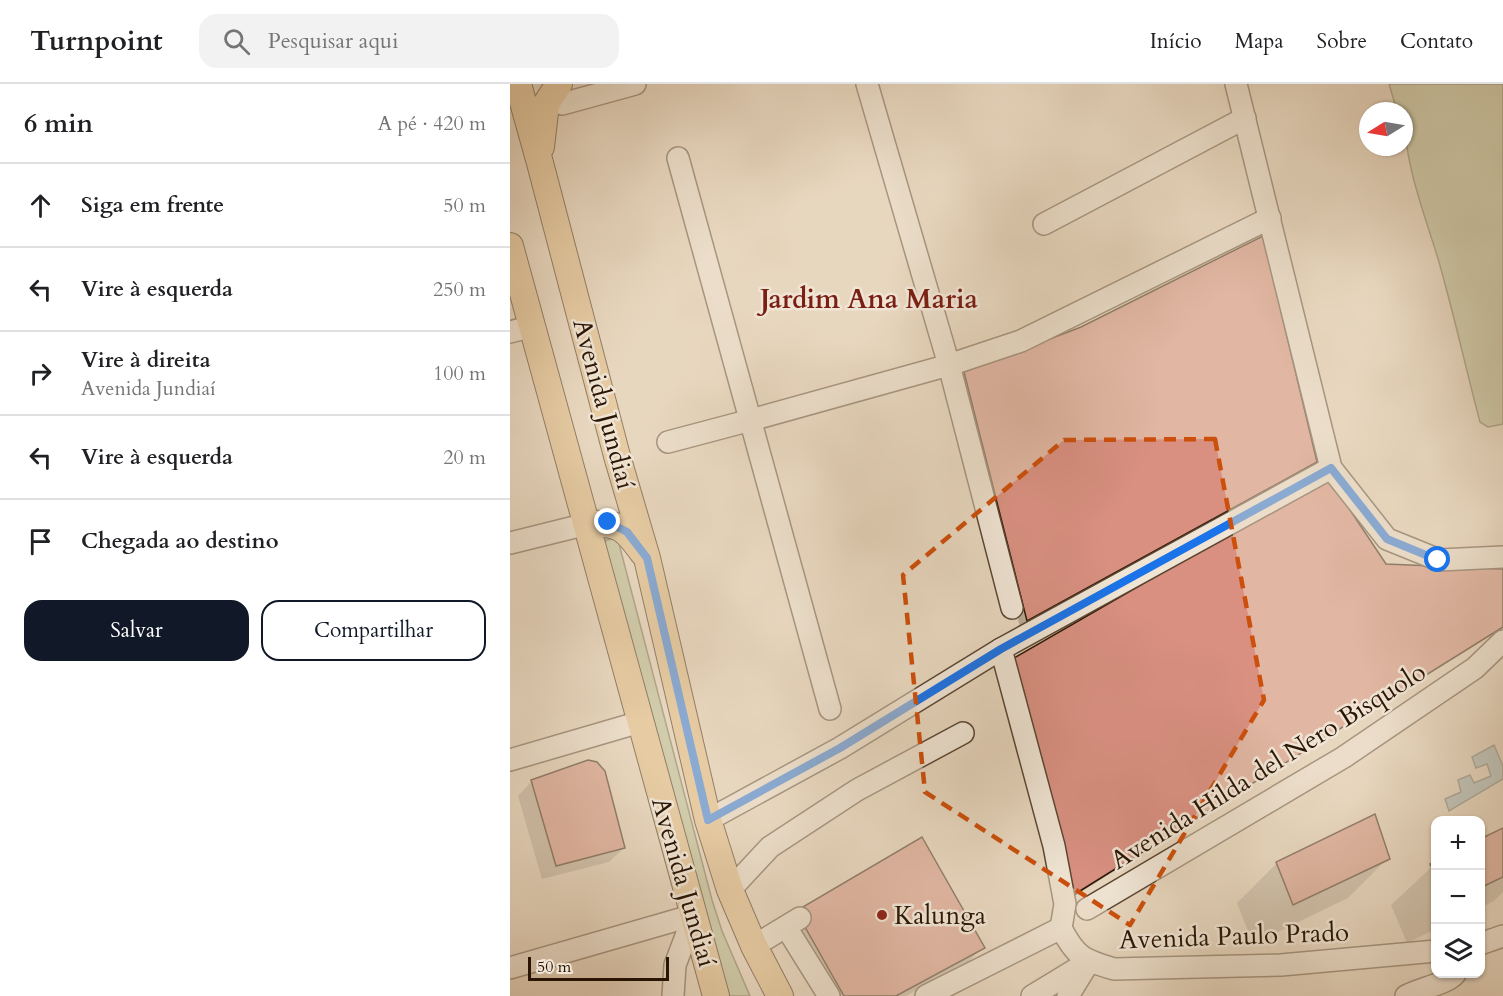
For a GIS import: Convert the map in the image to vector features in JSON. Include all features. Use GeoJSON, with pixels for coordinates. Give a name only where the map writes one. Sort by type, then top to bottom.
{"type":"FeatureCollection","features":[{"type":"Feature","properties":{"kind":"main road"},"geometry":{"type":"LineString","coordinates":[[516,93],[547,84]]}},
{"type":"Feature","properties":{"kind":"main road","name":"Avenida Jundiaí"},"geometry":{"type":"LineString","coordinates":[[516,93],[540,163],[577,308],[647,558],[708,820],[730,890],[754,946],[780,996]]}},
{"type":"Feature","properties":{"kind":"main road"},"geometry":{"type":"LineString","coordinates":[[540,163],[546,104],[561,94]]}},
{"type":"Feature","properties":{"kind":"main road","name":"Avenida Jundiaí"},"geometry":{"type":"LineString","coordinates":[[510,246],[521,329],[588,524],[716,996]]}},
{"type":"Feature","properties":{"kind":"main road"},"geometry":{"type":"LineString","coordinates":[[588,524],[608,522],[627,532],[647,558]]}},
{"type":"Feature","properties":{"kind":"street"},"geometry":{"type":"LineString","coordinates":[[561,94],[635,84]]}},
{"type":"Feature","properties":{"kind":"street"},"geometry":{"type":"LineString","coordinates":[[867,84],[949,364],[1012,608]]}},
{"type":"Feature","properties":{"kind":"street"},"geometry":{"type":"LineString","coordinates":[[1236,84],[1331,468],[1387,539],[1438,560],[1503,557]]}},
{"type":"Feature","properties":{"kind":"street"},"geometry":{"type":"LineString","coordinates":[[1044,224],[1245,118]]}},
{"type":"Feature","properties":{"kind":"street"},"geometry":{"type":"LineString","coordinates":[[678,158],[830,709]]}},
{"type":"Feature","properties":{"kind":"street"},"geometry":{"type":"LineString","coordinates":[[668,442],[949,364],[1021,341],[1270,218]]}},
{"type":"Feature","properties":{"kind":"street"},"geometry":{"type":"LineString","coordinates":[[708,820],[840,748],[1001,649],[1331,468]]}},
{"type":"Feature","properties":{"kind":"street"},"geometry":{"type":"LineString","coordinates":[[510,543],[588,524]]}},
{"type":"Feature","properties":{"kind":"street","name":"Avenida Hilda del Nero Bisquolo"},"geometry":{"type":"LineString","coordinates":[[1087,909],[1344,757],[1475,668],[1503,641]]}},
{"type":"Feature","properties":{"kind":"street"},"geometry":{"type":"LineString","coordinates":[[926,996],[957,989],[1061,928],[1065,904],[1054,846],[1001,649]]}},
{"type":"Feature","properties":{"kind":"street"},"geometry":{"type":"LineString","coordinates":[[510,760],[640,722]]}},
{"type":"Feature","properties":{"kind":"street"},"geometry":{"type":"LineString","coordinates":[[730,890],[770,847],[857,790],[963,733]]}},
{"type":"Feature","properties":{"kind":"street"},"geometry":{"type":"LineString","coordinates":[[510,968],[694,915]]}},
{"type":"Feature","properties":{"kind":"street"},"geometry":{"type":"LineString","coordinates":[[673,996],[675,965],[694,915]]}},
{"type":"Feature","properties":{"kind":"street"},"geometry":{"type":"LineString","coordinates":[[754,946],[793,923],[829,996]]}},
{"type":"Feature","properties":{"kind":"street","name":"Avenida Paulo Prado"},"geometry":{"type":"LineString","coordinates":[[1061,928],[1071,948],[1088,962],[1114,969],[1281,965],[1431,952]]}},
{"type":"Feature","properties":{"kind":"street"},"geometry":{"type":"LineString","coordinates":[[1485,942],[1503,936]]}},
{"type":"Feature","properties":{"kind":"street"},"geometry":{"type":"LineString","coordinates":[[1032,996],[1088,962]]}},
{"type":"Feature","properties":{"kind":"street"},"geometry":{"type":"LineString","coordinates":[[1068,996],[1088,962]]}},
{"type":"Feature","properties":{"kind":"street","name":"Avenida Paulo Prado"},"geometry":{"type":"LineString","coordinates":[[1412,993],[1426,980],[1431,967]]}},
{"type":"Feature","properties":{"kind":"street","name":"Avenida Paulo Prado"},"geometry":{"type":"LineString","coordinates":[[1412,993],[1456,983]]}},
{"type":"Feature","properties":{"kind":"highlighted area"},"geometry":{"type":"Polygon","coordinates":[[[1215,439],[1264,700],[1130,925],[925,792],[903,575],[1064,440],[1215,439]]]}},
{"type":"Feature","properties":{"kind":"green space"},"geometry":{"type":"Polygon","coordinates":[[[1389,84],[1503,84],[1503,424],[1488,427],[1480,422],[1439,262],[1408,156],[1413,156],[1413,102],[1394,102],[1389,84]]]}},
{"type":"Feature","properties":{"kind":"green space"},"geometry":{"type":"Polygon","coordinates":[[[606,540],[618,540],[712,900],[722,931],[750,996],[726,996],[605,544],[606,540]]]}},
{"type":"Feature","properties":{"kind":"water"},"geometry":{"type":"Polygon","coordinates":[[[1494,745],[1503,766],[1503,779],[1449,811],[1445,799],[1461,792],[1458,780],[1470,775],[1474,783],[1491,776],[1487,764],[1476,768],[1472,757],[1494,745]]]}},
{"type":"Feature","properties":{"kind":"building"},"geometry":{"type":"Polygon","coordinates":[[[1263,236],[1317,462],[1027,621],[964,372],[1081,327],[1263,236]]]}},
{"type":"Feature","properties":{"kind":"building"},"geometry":{"type":"Polygon","coordinates":[[[1328,477],[1386,564],[1503,569],[1503,627],[1072,896],[1014,658],[1328,477]]]}},
{"type":"Feature","properties":{"kind":"building"},"geometry":{"type":"Polygon","coordinates":[[[588,760],[597,762],[605,771],[625,848],[556,866],[531,780],[588,760]]]}},
{"type":"Feature","properties":{"kind":"building"},"geometry":{"type":"Polygon","coordinates":[[[1375,814],[1390,859],[1293,905],[1276,862],[1375,814]]]}},
{"type":"Feature","properties":{"kind":"building"},"geometry":{"type":"Polygon","coordinates":[[[1503,828],[1503,877],[1485,886],[1485,870],[1485,837],[1503,828]]]}},
{"type":"Feature","properties":{"kind":"building","name":"Kalunga"},"geometry":{"type":"Polygon","coordinates":[[[922,837],[985,948],[896,996],[844,996],[796,911],[922,837]]]}},
{"type":"Feature","properties":{"kind":"place","name":"Kalunga"},"geometry":{"type":"Point","coordinates":[882,915]}},
{"type":"Feature","properties":{"kind":"district","name":"Jardim Ana Maria"},"geometry":{"type":"Point","coordinates":[869,299]}},
{"type":"Feature","properties":{"kind":"route"},"geometry":{"type":"LineString","coordinates":[[608,522],[627,532],[647,558],[708,820],[840,748],[1001,649],[1331,468],[1387,539],[1438,560]]}}]}
